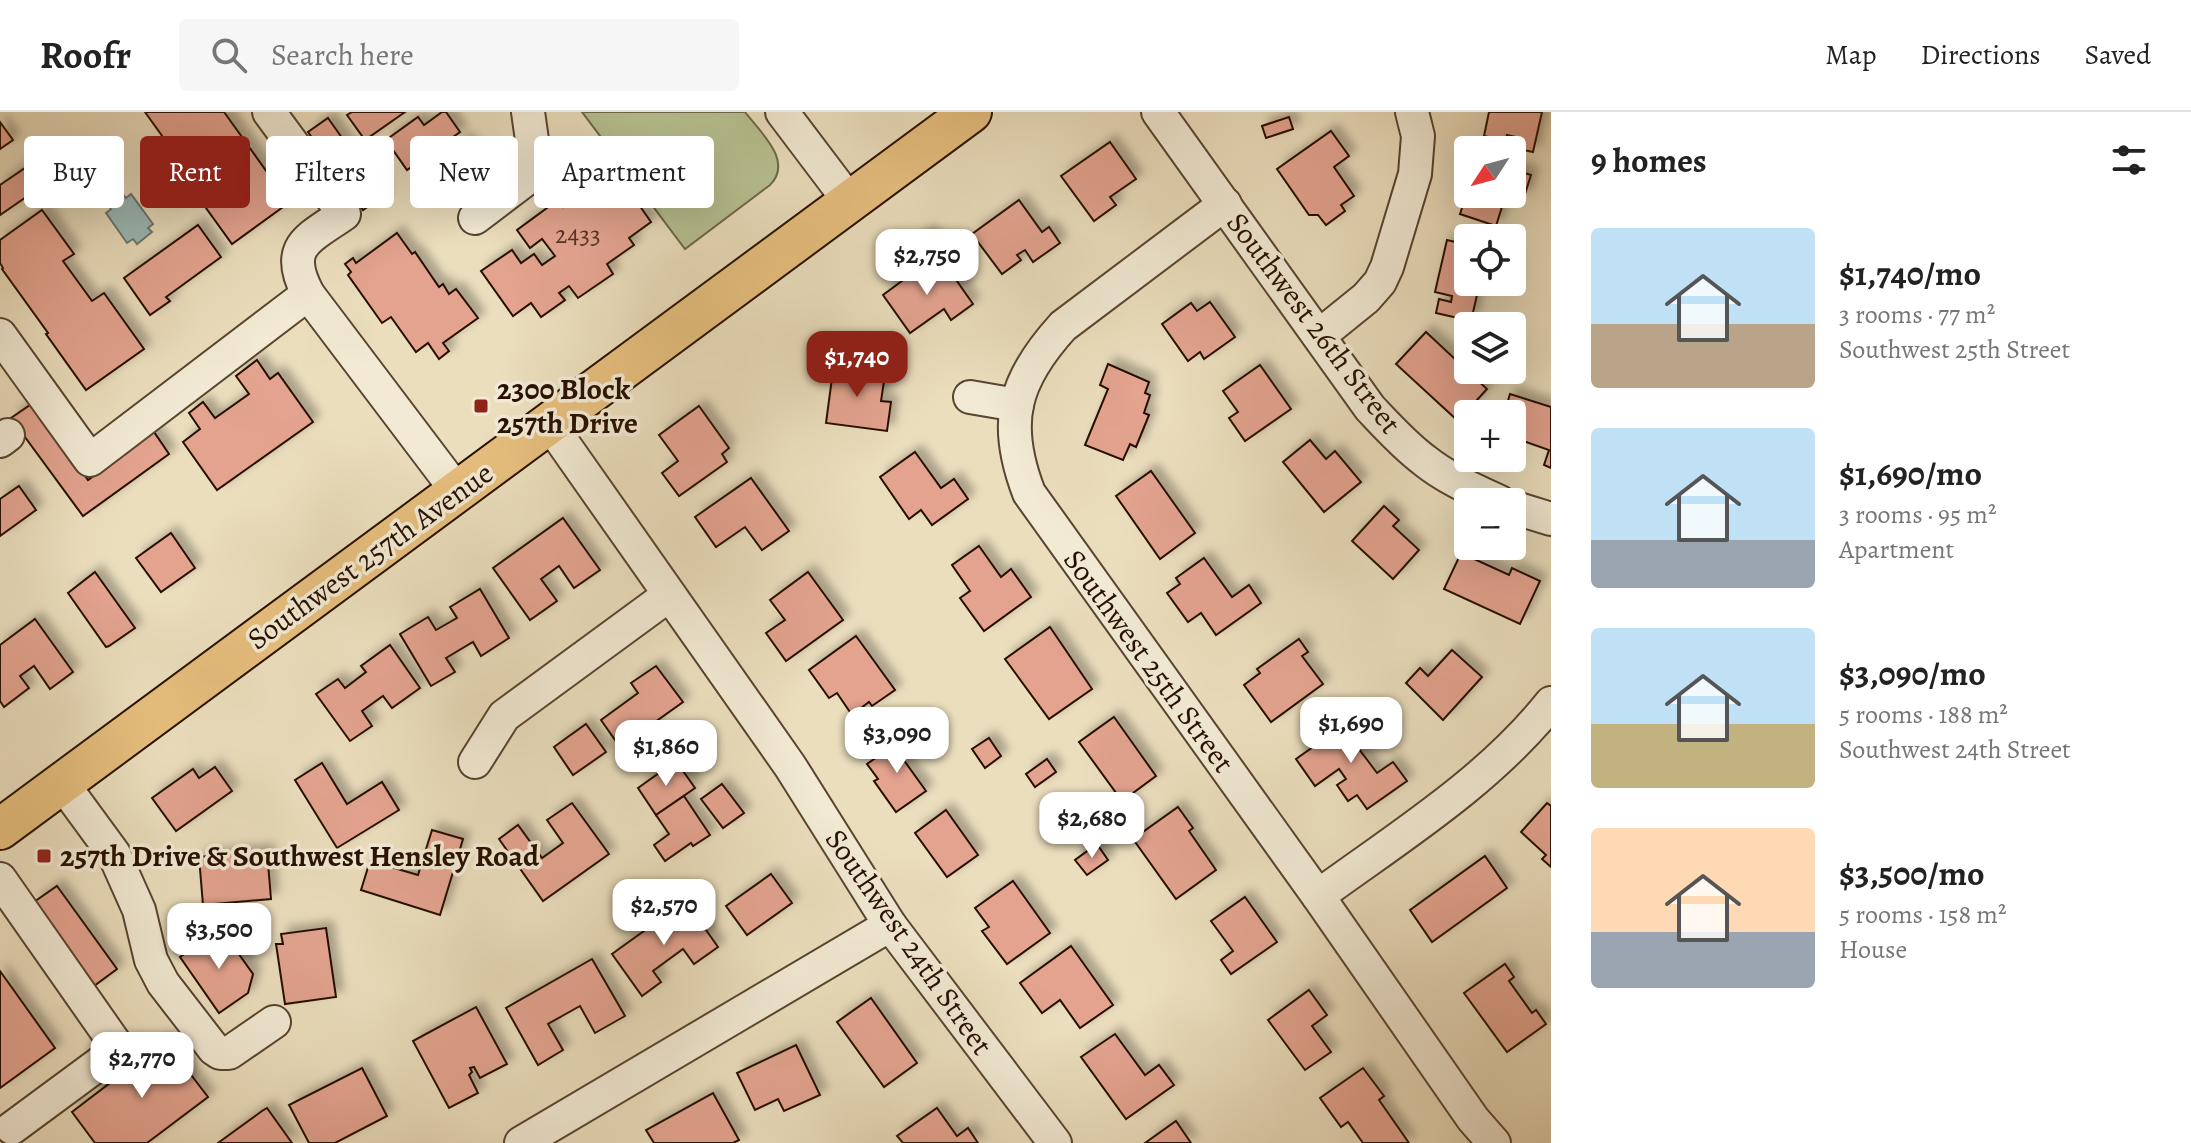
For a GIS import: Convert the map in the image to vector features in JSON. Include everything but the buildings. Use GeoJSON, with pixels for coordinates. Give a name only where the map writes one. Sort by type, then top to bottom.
{"type":"FeatureCollection","features":[{"type":"Feature","properties":{"kind":"main road","name":"Southwest 257th Avenue"},"geometry":{"type":"LineString","coordinates":[[0,829],[971,112]]}},
{"type":"Feature","properties":{"kind":"street"},"geometry":{"type":"LineString","coordinates":[[269,112],[344,214],[304,242],[297,274],[308,294],[457,491]]}},
{"type":"Feature","properties":{"kind":"street"},"geometry":{"type":"LineString","coordinates":[[475,218],[533,174],[528,112]]}},
{"type":"Feature","properties":{"kind":"street"},"geometry":{"type":"LineString","coordinates":[[782,112],[850,202]]}},
{"type":"Feature","properties":{"kind":"street","name":"Southwest 26th Street"},"geometry":{"type":"LineString","coordinates":[[1158,112],[1370,408],[1399,439],[1437,469],[1473,488]]}},
{"type":"Feature","properties":{"kind":"street"},"geometry":{"type":"LineString","coordinates":[[1319,336],[1366,298],[1380,282],[1387,267],[1415,174],[1418,136],[1412,112]]}},
{"type":"Feature","properties":{"kind":"street","name":"Southwest 25th Street"},"geometry":{"type":"LineString","coordinates":[[1225,204],[1063,326],[1042,349],[1027,375],[1017,405],[1014,435],[1018,465],[1029,493],[1318,896],[1473,1119],[1494,1143]]}},
{"type":"Feature","properties":{"kind":"street"},"geometry":{"type":"LineString","coordinates":[[0,335],[90,460],[308,294]]}},
{"type":"Feature","properties":{"kind":"street"},"geometry":{"type":"LineString","coordinates":[[970,397],[1017,405]]}},
{"type":"Feature","properties":{"kind":"street","name":"Southwest 24th Street"},"geometry":{"type":"LineString","coordinates":[[549,423],[790,766],[890,925],[1055,1143]]}},
{"type":"Feature","properties":{"kind":"street"},"geometry":{"type":"LineString","coordinates":[[1526,511],[1551,519]]}},
{"type":"Feature","properties":{"kind":"street"},"geometry":{"type":"LineString","coordinates":[[475,762],[504,716],[669,595]]}},
{"type":"Feature","properties":{"kind":"street"},"geometry":{"type":"LineString","coordinates":[[1318,896],[1461,791],[1511,749],[1551,703]]}},
{"type":"Feature","properties":{"kind":"street"},"geometry":{"type":"LineString","coordinates":[[62,783],[114,854],[139,910],[151,960],[163,983],[214,1049],[229,1053],[274,1022]]}},
{"type":"Feature","properties":{"kind":"street"},"geometry":{"type":"LineString","coordinates":[[0,879],[119,1049],[12,1128]]}},
{"type":"Feature","properties":{"kind":"street"},"geometry":{"type":"LineString","coordinates":[[521,1143],[890,925]]}},
{"type":"Feature","properties":{"kind":"green space"},"geometry":{"type":"Polygon","coordinates":[[[582,112],[745,112],[772,147],[778,166],[770,185],[685,249],[654,208],[714,208],[714,136],[600,136],[582,112]]]}},
{"type":"Feature","properties":{"kind":"water"},"geometry":{"type":"Polygon","coordinates":[[[131,194],[153,224],[148,228],[152,232],[137,244],[133,239],[127,243],[106,213],[111,209],[124,208],[124,196],[126,198],[131,194]]]}},
{"type":"Feature","properties":{"kind":"place","name":"2300 Block 257th Drive"},"geometry":{"type":"Point","coordinates":[481,406]}},
{"type":"Feature","properties":{"kind":"place","name":"257th Drive & Southwest Hensley Road"},"geometry":{"type":"Point","coordinates":[44,856]}}]}
